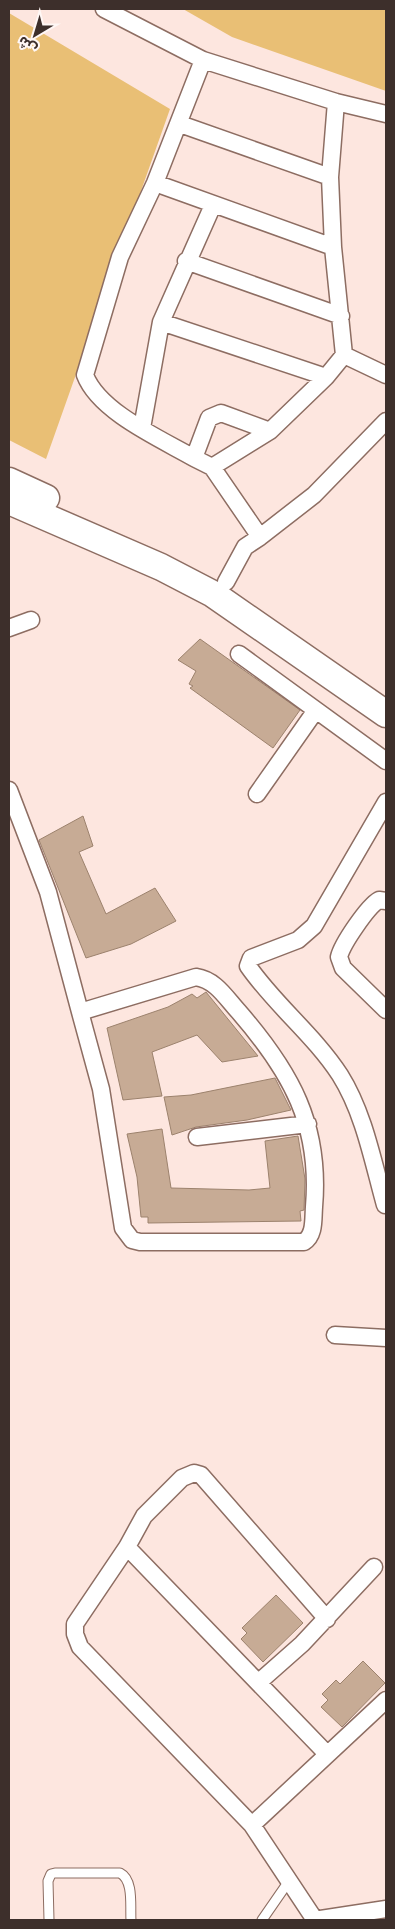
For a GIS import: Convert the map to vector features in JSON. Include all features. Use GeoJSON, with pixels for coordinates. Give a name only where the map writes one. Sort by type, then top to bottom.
{"type":"FeatureCollection","features":[{"type":"Feature","properties":{"kind":"main road"},"geometry":{"type":"LineString","coordinates":[[9,481],[166,551],[226,582],[386,692]]}},
{"type":"Feature","properties":{"kind":"main road"},"geometry":{"type":"LineString","coordinates":[[9,501],[161,567],[213,594],[386,714]]}},
{"type":"Feature","properties":{"kind":"street"},"geometry":{"type":"LineString","coordinates":[[104,9],[203,60],[336,102],[386,114]]}},
{"type":"Feature","properties":{"kind":"street"},"geometry":{"type":"LineString","coordinates":[[203,60],[180,124],[120,257],[85,375],[89,387],[105,404],[142,428],[212,467],[260,538]]}},
{"type":"Feature","properties":{"kind":"street"},"geometry":{"type":"LineString","coordinates":[[212,467],[270,431],[326,378],[344,355],[332,247],[330,177],[336,102]]}},
{"type":"Feature","properties":{"kind":"street"},"geometry":{"type":"LineString","coordinates":[[180,124],[330,177]]}},
{"type":"Feature","properties":{"kind":"street"},"geometry":{"type":"LineString","coordinates":[[155,183],[332,247]]}},
{"type":"Feature","properties":{"kind":"street"},"geometry":{"type":"LineString","coordinates":[[142,428],[161,322],[186,262],[213,205]]}},
{"type":"Feature","properties":{"kind":"street"},"geometry":{"type":"LineString","coordinates":[[186,262],[341,316]]}},
{"type":"Feature","properties":{"kind":"street"},"geometry":{"type":"LineString","coordinates":[[161,322],[326,378]]}},
{"type":"Feature","properties":{"kind":"street"},"geometry":{"type":"LineString","coordinates":[[344,355],[386,375]]}},
{"type":"Feature","properties":{"kind":"street"},"geometry":{"type":"LineString","coordinates":[[194,458],[209,418],[215,414],[221,413],[270,431]]}},
{"type":"Feature","properties":{"kind":"street"},"geometry":{"type":"LineString","coordinates":[[226,582],[245,547],[260,538],[314,495],[386,421]]}},
{"type":"Feature","properties":{"kind":"street"},"geometry":{"type":"LineString","coordinates":[[9,628],[31,620]]}},
{"type":"Feature","properties":{"kind":"street"},"geometry":{"type":"LineString","coordinates":[[239,654],[386,761]]}},
{"type":"Feature","properties":{"kind":"street"},"geometry":{"type":"LineString","coordinates":[[257,794],[316,710]]}},
{"type":"Feature","properties":{"kind":"street"},"geometry":{"type":"LineString","coordinates":[[9,790],[48,892],[80,1012],[101,1089],[122,1228],[132,1240],[140,1242],[296,1243],[307,1240],[312,1233],[314,1202],[312,1150],[308,1124],[290,1080],[277,1058],[210,981],[188,978],[80,1012]]}},
{"type":"Feature","properties":{"kind":"street"},"geometry":{"type":"LineString","coordinates":[[385,1205],[352,1095],[339,1073],[320,1048],[248,966],[251,958],[298,940],[314,926],[386,802]]}},
{"type":"Feature","properties":{"kind":"street"},"geometry":{"type":"LineString","coordinates":[[386,900],[379,900],[371,906],[342,948],[339,957],[343,968],[386,1010]]}},
{"type":"Feature","properties":{"kind":"street"},"geometry":{"type":"LineString","coordinates":[[197,1137],[308,1124]]}},
{"type":"Feature","properties":{"kind":"street"},"geometry":{"type":"LineString","coordinates":[[335,1335],[386,1338]]}},
{"type":"Feature","properties":{"kind":"street"},"geometry":{"type":"LineString","coordinates":[[327,1619],[201,1475],[194,1473],[182,1478],[144,1516],[127,1547],[75,1624],[75,1634],[80,1648],[252,1825],[314,1920],[386,1909]]}},
{"type":"Feature","properties":{"kind":"street"},"geometry":{"type":"LineString","coordinates":[[127,1547],[327,1754]]}},
{"type":"Feature","properties":{"kind":"street"},"geometry":{"type":"LineString","coordinates":[[259,1682],[327,1619],[374,1567]]}},
{"type":"Feature","properties":{"kind":"street"},"geometry":{"type":"LineString","coordinates":[[252,1825],[386,1700]]}},
{"type":"Feature","properties":{"kind":"lane"},"geometry":{"type":"LineString","coordinates":[[49,1920],[48,1881],[51,1874],[55,1873],[120,1873],[125,1876],[129,1884],[131,1920]]}},
{"type":"Feature","properties":{"kind":"lane"},"geometry":{"type":"LineString","coordinates":[[262,1920],[289,1881]]}},
{"type":"Feature","properties":{"kind":"shaded area"},"geometry":{"type":"Polygon","coordinates":[[[183,9],[386,9],[386,91],[232,37],[183,9]]]}},
{"type":"Feature","properties":{"kind":"shaded area"},"geometry":{"type":"Polygon","coordinates":[[[9,13],[170,109],[46,459],[9,440],[9,13]]]}},
{"type":"Feature","properties":{"kind":"building"},"geometry":{"type":"Polygon","coordinates":[[[200,639],[300,710],[273,748],[190,688],[193,686],[189,684],[196,671],[178,660],[200,639]]]}},
{"type":"Feature","properties":{"kind":"building"},"geometry":{"type":"Polygon","coordinates":[[[83,816],[93,846],[79,852],[106,914],[155,888],[176,921],[131,944],[86,958],[39,840],[83,816]]]}},
{"type":"Feature","properties":{"kind":"building"},"geometry":{"type":"Polygon","coordinates":[[[206,992],[258,1056],[222,1062],[197,1035],[152,1052],[162,1096],[123,1100],[107,1028],[168,1007],[192,994],[197,998],[206,992]]]}},
{"type":"Feature","properties":{"kind":"building"},"geometry":{"type":"Polygon","coordinates":[[[275,1078],[291,1110],[247,1120],[196,1127],[172,1135],[164,1097],[191,1095],[275,1078]]]}},
{"type":"Feature","properties":{"kind":"building"},"geometry":{"type":"Polygon","coordinates":[[[162,1129],[171,1188],[249,1190],[270,1188],[265,1141],[298,1136],[305,1179],[304,1210],[300,1211],[301,1221],[148,1223],[148,1217],[141,1217],[137,1177],[127,1134],[162,1129]]]}},
{"type":"Feature","properties":{"kind":"building"},"geometry":{"type":"Polygon","coordinates":[[[276,1595],[303,1623],[263,1662],[241,1639],[247,1633],[242,1628],[276,1595]]]}},
{"type":"Feature","properties":{"kind":"building"},"geometry":{"type":"Polygon","coordinates":[[[363,1661],[385,1683],[342,1727],[321,1707],[328,1700],[322,1694],[336,1680],[340,1684],[363,1661]]]}}]}
